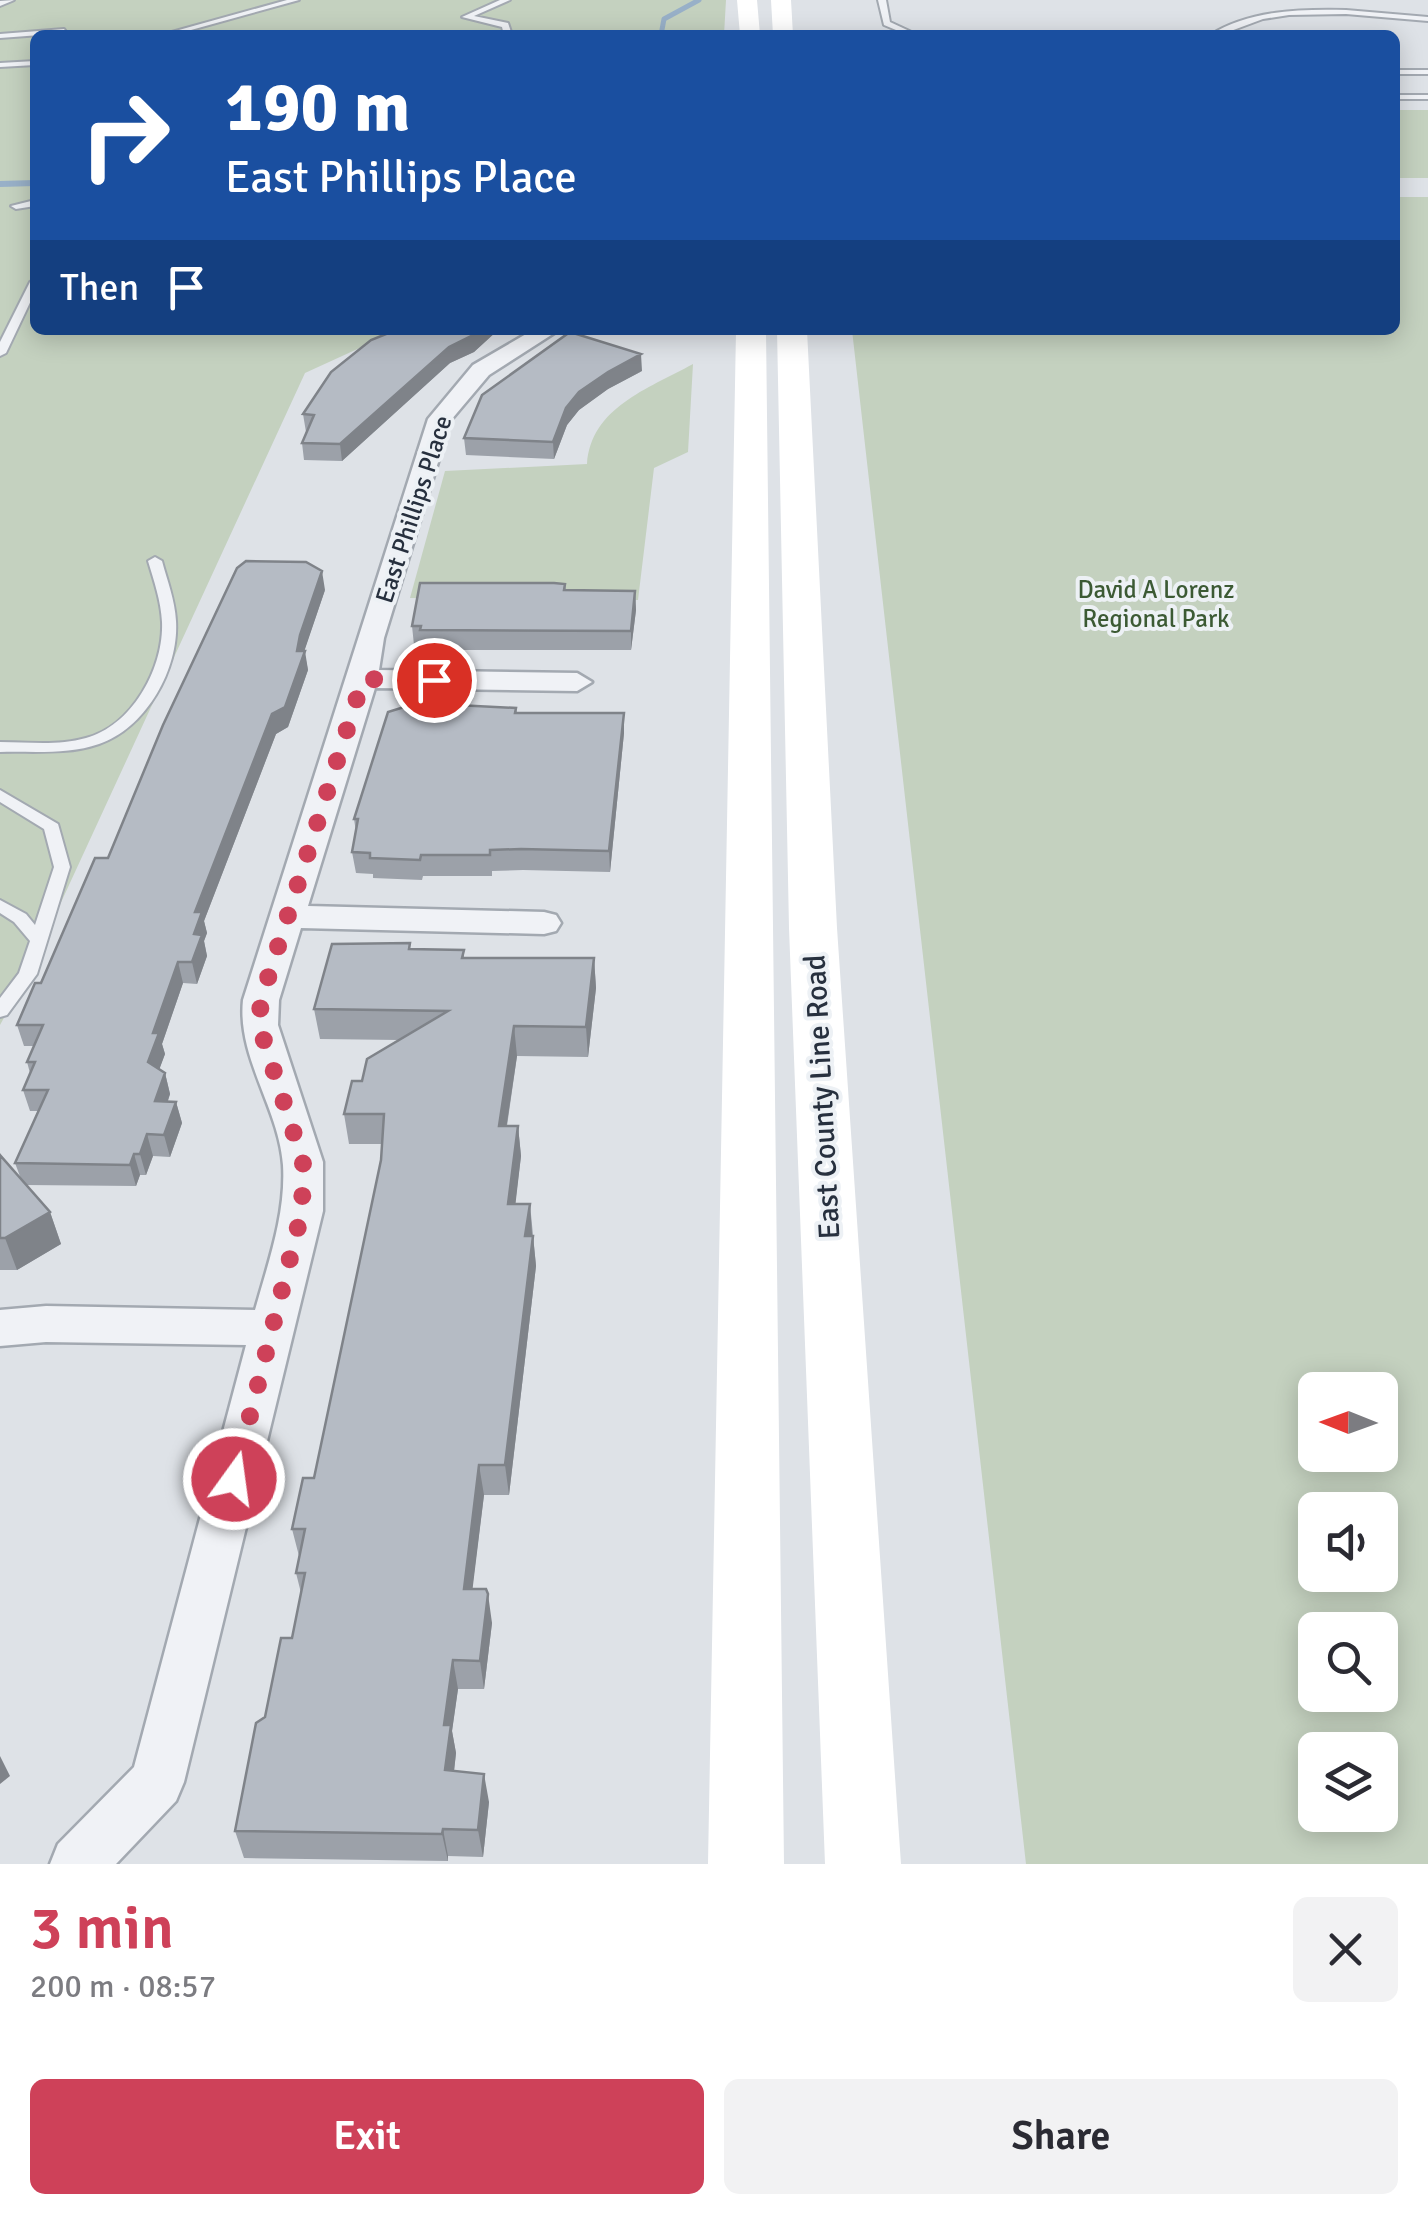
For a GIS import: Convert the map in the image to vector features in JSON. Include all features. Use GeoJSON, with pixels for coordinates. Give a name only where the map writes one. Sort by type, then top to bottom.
{"type":"FeatureCollection","features":[{"type":"Feature","properties":{"kind":"main road"},"geometry":{"type":"LineString","coordinates":[[747,0],[750,30]]}},
{"type":"Feature","properties":{"kind":"main road"},"geometry":{"type":"LineString","coordinates":[[781,0],[783,30]]}},
{"type":"Feature","properties":{"kind":"main road"},"geometry":{"type":"LineString","coordinates":[[746,1864],[751,335]]}},
{"type":"Feature","properties":{"kind":"main road","name":"East County Line Road"},"geometry":{"type":"LineString","coordinates":[[792,335],[812,908],[863,1864]]}},
{"type":"Feature","properties":{"kind":"street","name":"East Phillips Place"},"geometry":{"type":"LineString","coordinates":[[78,1864],[157,1782],[302,1211],[303,1162],[259,1025],[261,1000],[363,679],[370,638],[440,418],[481,370],[540,335]]}},
{"type":"Feature","properties":{"kind":"street"},"geometry":{"type":"LineString","coordinates":[[363,679],[577,682]]}},
{"type":"Feature","properties":{"kind":"street"},"geometry":{"type":"LineString","coordinates":[[286,917],[544,923]]}},
{"type":"Feature","properties":{"kind":"street"},"geometry":{"type":"LineString","coordinates":[[0,1328],[46,1324],[273,1328]]}},
{"type":"Feature","properties":{"kind":"lane"},"geometry":{"type":"LineString","coordinates":[[0,4],[10,0]]}},
{"type":"Feature","properties":{"kind":"lane"},"geometry":{"type":"LineString","coordinates":[[184,30],[295,0]]}},
{"type":"Feature","properties":{"kind":"lane"},"geometry":{"type":"LineString","coordinates":[[506,0],[466,16],[504,25],[506,30]]}},
{"type":"Feature","properties":{"kind":"lane"},"geometry":{"type":"LineString","coordinates":[[882,0],[887,23],[903,30]]}},
{"type":"Feature","properties":{"kind":"lane"},"geometry":{"type":"LineString","coordinates":[[1221,30],[1230,23],[1281,10],[1428,18]]}},
{"type":"Feature","properties":{"kind":"lane"},"geometry":{"type":"LineString","coordinates":[[0,36],[30,35]]}},
{"type":"Feature","properties":{"kind":"lane"},"geometry":{"type":"LineString","coordinates":[[0,68],[30,65]]}},
{"type":"Feature","properties":{"kind":"lane"},"geometry":{"type":"LineString","coordinates":[[1400,72],[1425,74]]}},
{"type":"Feature","properties":{"kind":"lane"},"geometry":{"type":"LineString","coordinates":[[1400,96],[1428,96]]}},
{"type":"Feature","properties":{"kind":"lane"},"geometry":{"type":"LineString","coordinates":[[16,206],[30,204]]}},
{"type":"Feature","properties":{"kind":"lane"},"geometry":{"type":"LineString","coordinates":[[0,353],[16,318],[30,304]]}},
{"type":"Feature","properties":{"kind":"lane"},"geometry":{"type":"LineString","coordinates":[[0,747],[48,748],[94,740],[126,726],[143,704],[168,630],[155,561]]}},
{"type":"Feature","properties":{"kind":"lane"},"geometry":{"type":"LineString","coordinates":[[0,796],[52,827],[62,867],[28,974],[0,1011]]}},
{"type":"Feature","properties":{"kind":"lane"},"geometry":{"type":"LineString","coordinates":[[0,905],[20,918],[40,942]]}},
{"type":"Feature","properties":{"kind":"green space"},"geometry":{"type":"Polygon","coordinates":[[[0,0],[726,0],[724,30],[30,30],[30,335],[388,335],[305,373],[28,974],[0,1025],[0,0]]]}},
{"type":"Feature","properties":{"kind":"green space"},"geometry":{"type":"Polygon","coordinates":[[[1400,110],[1428,110],[1428,178],[1400,178],[1400,110]]]}},
{"type":"Feature","properties":{"kind":"green space","name":"David A Lorenz Regional Park"},"geometry":{"type":"Polygon","coordinates":[[[1400,197],[1428,197],[1428,1864],[1026,1864],[853,335],[1400,335],[1400,197]]]}},
{"type":"Feature","properties":{"kind":"green space"},"geometry":{"type":"Polygon","coordinates":[[[693,364],[688,452],[654,468],[638,600],[410,598],[445,471],[587,464],[591,445],[610,414],[640,392],[693,364]]]}},
{"type":"Feature","properties":{"kind":"building"},"geometry":{"type":"Polygon","coordinates":[[[384,335],[473,335],[449,347],[340,444],[302,443],[314,415],[303,414],[331,372],[371,340],[384,335]]]}},
{"type":"Feature","properties":{"kind":"building"},"geometry":{"type":"Polygon","coordinates":[[[566,335],[580,335],[641,354],[579,392],[566,408],[553,442],[464,438],[482,395],[566,335]]]}},
{"type":"Feature","properties":{"kind":"building"},"geometry":{"type":"Polygon","coordinates":[[[246,561],[306,562],[322,571],[300,635],[297,651],[305,651],[285,707],[272,714],[195,912],[202,912],[194,934],[202,935],[192,962],[178,962],[153,1033],[159,1033],[148,1062],[165,1073],[155,1101],[176,1102],[164,1135],[147,1134],[140,1154],[134,1154],[130,1165],[15,1163],[48,1090],[23,1090],[35,1062],[27,1062],[43,1025],[17,1025],[35,983],[41,983],[95,858],[108,858],[163,725],[237,568],[246,561]]]}},
{"type":"Feature","properties":{"kind":"building"},"geometry":{"type":"Polygon","coordinates":[[[420,583],[554,583],[565,584],[564,590],[635,591],[631,631],[420,630],[421,626],[412,626],[420,583]]]}},
{"type":"Feature","properties":{"kind":"building"},"geometry":{"type":"Polygon","coordinates":[[[417,703],[516,708],[515,713],[624,713],[609,851],[490,850],[490,855],[421,855],[420,860],[370,858],[370,853],[352,852],[358,819],[354,819],[388,712],[417,703]]]}},
{"type":"Feature","properties":{"kind":"building"},"geometry":{"type":"Polygon","coordinates":[[[410,943],[409,949],[464,950],[462,958],[594,958],[586,1027],[514,1026],[499,1126],[518,1126],[508,1204],[530,1204],[525,1236],[533,1236],[505,1465],[479,1465],[464,1589],[486,1589],[488,1594],[480,1661],[453,1660],[444,1725],[451,1725],[445,1770],[484,1774],[478,1830],[443,1829],[442,1834],[235,1831],[256,1723],[265,1717],[281,1638],[292,1638],[305,1573],[296,1573],[305,1529],[292,1529],[303,1478],[314,1478],[381,1160],[384,1114],[344,1114],[352,1081],[362,1081],[367,1059],[448,1011],[314,1009],[332,944],[410,943]]]}},
{"type":"Feature","properties":{"kind":"building"},"geometry":{"type":"Polygon","coordinates":[[[0,1155],[50,1212],[5,1238],[0,1238],[0,1155]]]}},
{"type":"Feature","properties":{"kind":"waterway"},"geometry":{"type":"LineString","coordinates":[[662,30],[664,19],[699,0]]}},
{"type":"Feature","properties":{"kind":"waterway"},"geometry":{"type":"LineString","coordinates":[[0,184],[30,183]]}},
{"type":"Feature","properties":{"kind":"route"},"geometry":{"type":"LineString","coordinates":[[234,1479],[302,1211],[303,1162],[259,1025],[261,1000],[363,679],[434,680]]}}]}
